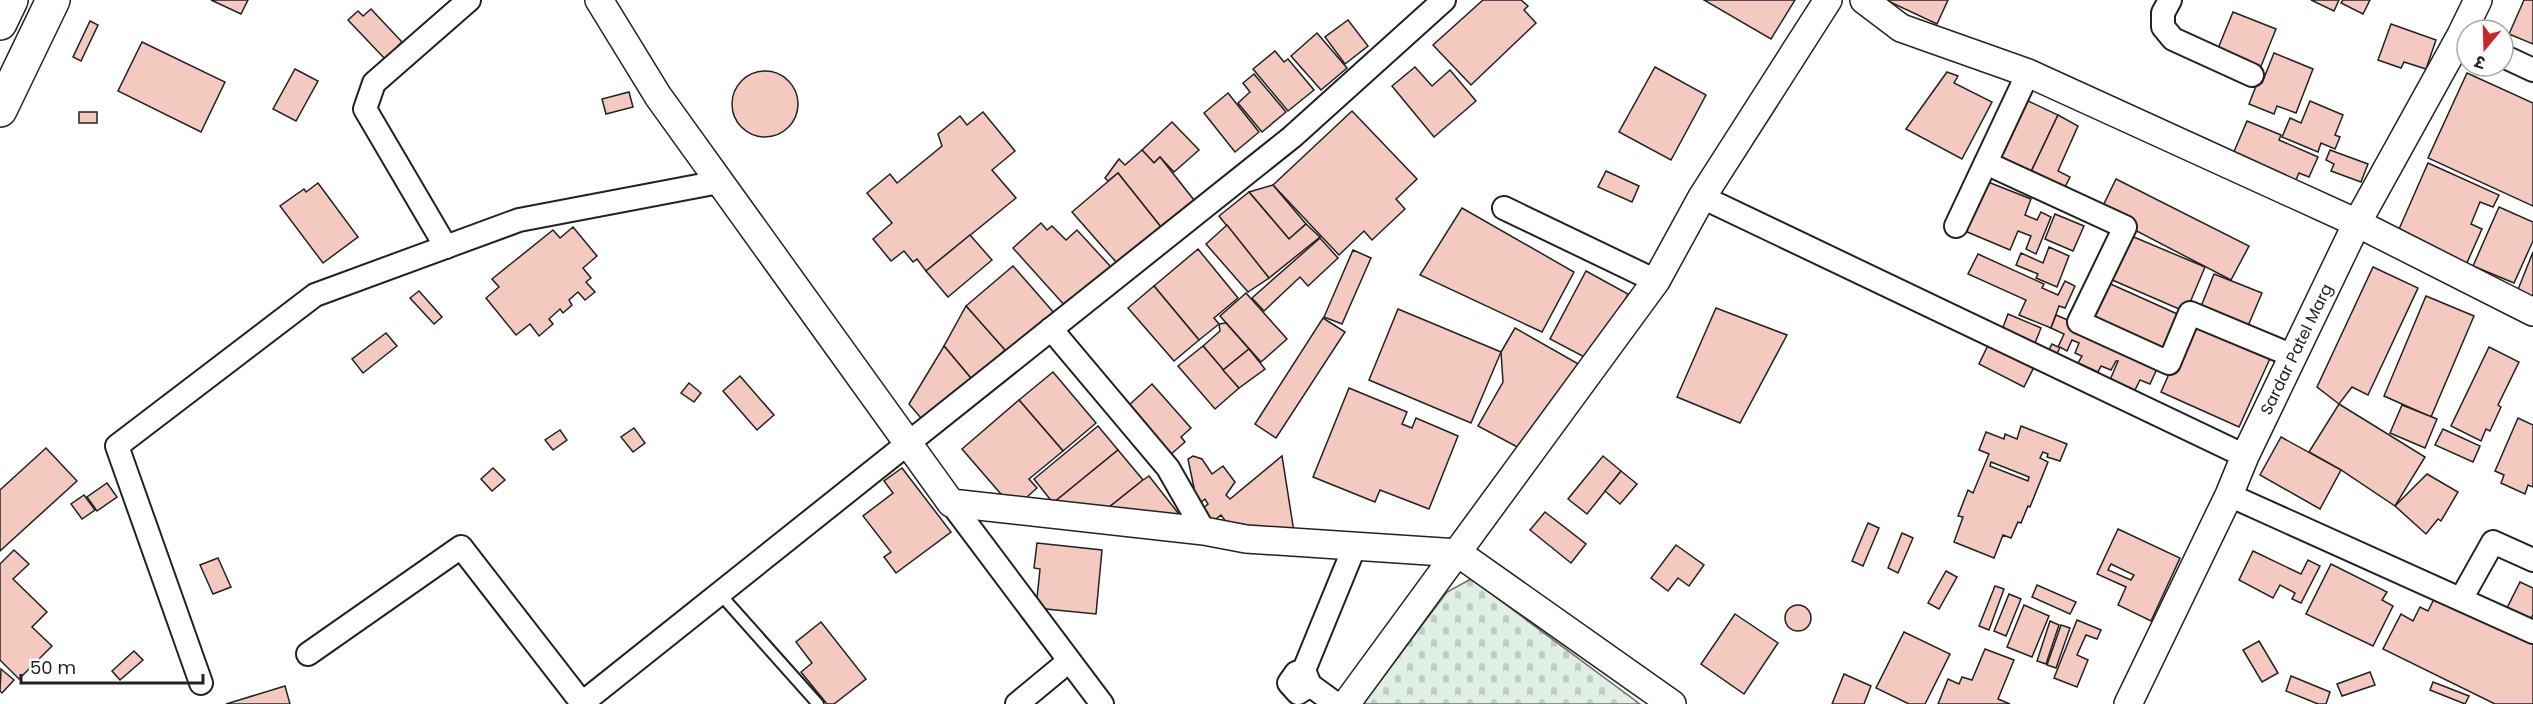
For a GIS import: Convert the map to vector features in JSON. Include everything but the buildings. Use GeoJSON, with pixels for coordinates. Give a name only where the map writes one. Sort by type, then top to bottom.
{"type":"FeatureCollection","features":[{"type":"Feature","properties":{"kind":"main road"},"geometry":{"type":"LineString","coordinates":[[0,23],[11,0]]}},
{"type":"Feature","properties":{"kind":"main road"},"geometry":{"type":"LineString","coordinates":[[0,110],[53,0]]}},
{"type":"Feature","properties":{"kind":"street"},"geometry":{"type":"LineString","coordinates":[[446,247],[365,109],[374,83],[469,0]]}},
{"type":"Feature","properties":{"kind":"street"},"geometry":{"type":"LineString","coordinates":[[599,0],[658,96],[719,182],[907,444],[1102,704]]}},
{"type":"Feature","properties":{"kind":"street"},"geometry":{"type":"LineString","coordinates":[[308,654],[461,548],[582,704],[1292,137],[1444,0]]}},
{"type":"Feature","properties":{"kind":"street"},"geometry":{"type":"LineString","coordinates":[[1347,704],[1656,281],[1702,197],[1828,0]]}},
{"type":"Feature","properties":{"kind":"street"},"geometry":{"type":"LineString","coordinates":[[1864,0],[1901,28],[2028,73],[2357,223],[2533,312]]}},
{"type":"Feature","properties":{"kind":"street"},"geometry":{"type":"LineString","coordinates":[[2170,0],[2163,14],[2163,27],[2173,39],[2252,75]]}},
{"type":"Feature","properties":{"kind":"street","name":"Sardar Patel Marg"},"geometry":{"type":"LineString","coordinates":[[2471,18],[2478,0]]}},
{"type":"Feature","properties":{"kind":"street","name":"Sardar Patel Marg"},"geometry":{"type":"LineString","coordinates":[[2128,704],[2357,223],[2455,53]]}},
{"type":"Feature","properties":{"kind":"street"},"geometry":{"type":"LineString","coordinates":[[2515,62],[2533,70]]}},
{"type":"Feature","properties":{"kind":"street"},"geometry":{"type":"LineString","coordinates":[[1956,226],[2028,73]]}},
{"type":"Feature","properties":{"kind":"street"},"geometry":{"type":"LineString","coordinates":[[1986,163],[2125,227],[2079,322],[2169,363],[2190,313],[2293,356]]}},
{"type":"Feature","properties":{"kind":"street"},"geometry":{"type":"LineString","coordinates":[[201,683],[117,446],[315,295],[519,220],[719,182]]}},
{"type":"Feature","properties":{"kind":"street"},"geometry":{"type":"LineString","coordinates":[[1702,197],[2245,456]]}},
{"type":"Feature","properties":{"kind":"street"},"geometry":{"type":"LineString","coordinates":[[1504,208],[1656,281]]}},
{"type":"Feature","properties":{"kind":"street"},"geometry":{"type":"LineString","coordinates":[[1051,329],[1168,468],[1204,531]]}},
{"type":"Feature","properties":{"kind":"street"},"geometry":{"type":"LineString","coordinates":[[2229,495],[2533,632]]}},
{"type":"Feature","properties":{"kind":"street"},"geometry":{"type":"LineString","coordinates":[[951,503],[1204,531],[1246,539],[1354,548],[1458,553],[1672,704]]}},
{"type":"Feature","properties":{"kind":"street"},"geometry":{"type":"LineString","coordinates":[[2461,599],[2493,542],[2533,560]]}},
{"type":"Feature","properties":{"kind":"street"},"geometry":{"type":"LineString","coordinates":[[1336,704],[1301,688],[1354,548]]}},
{"type":"Feature","properties":{"kind":"street"},"geometry":{"type":"LineString","coordinates":[[1017,704],[1069,661]]}},
{"type":"Feature","properties":{"kind":"lane"},"geometry":{"type":"LineString","coordinates":[[720,594],[818,704]]}},
{"type":"Feature","properties":{"kind":"green space"},"geometry":{"type":"Polygon","coordinates":[[[1471,579],[1640,704],[1363,704],[1447,592],[1471,579]]]}}]}
